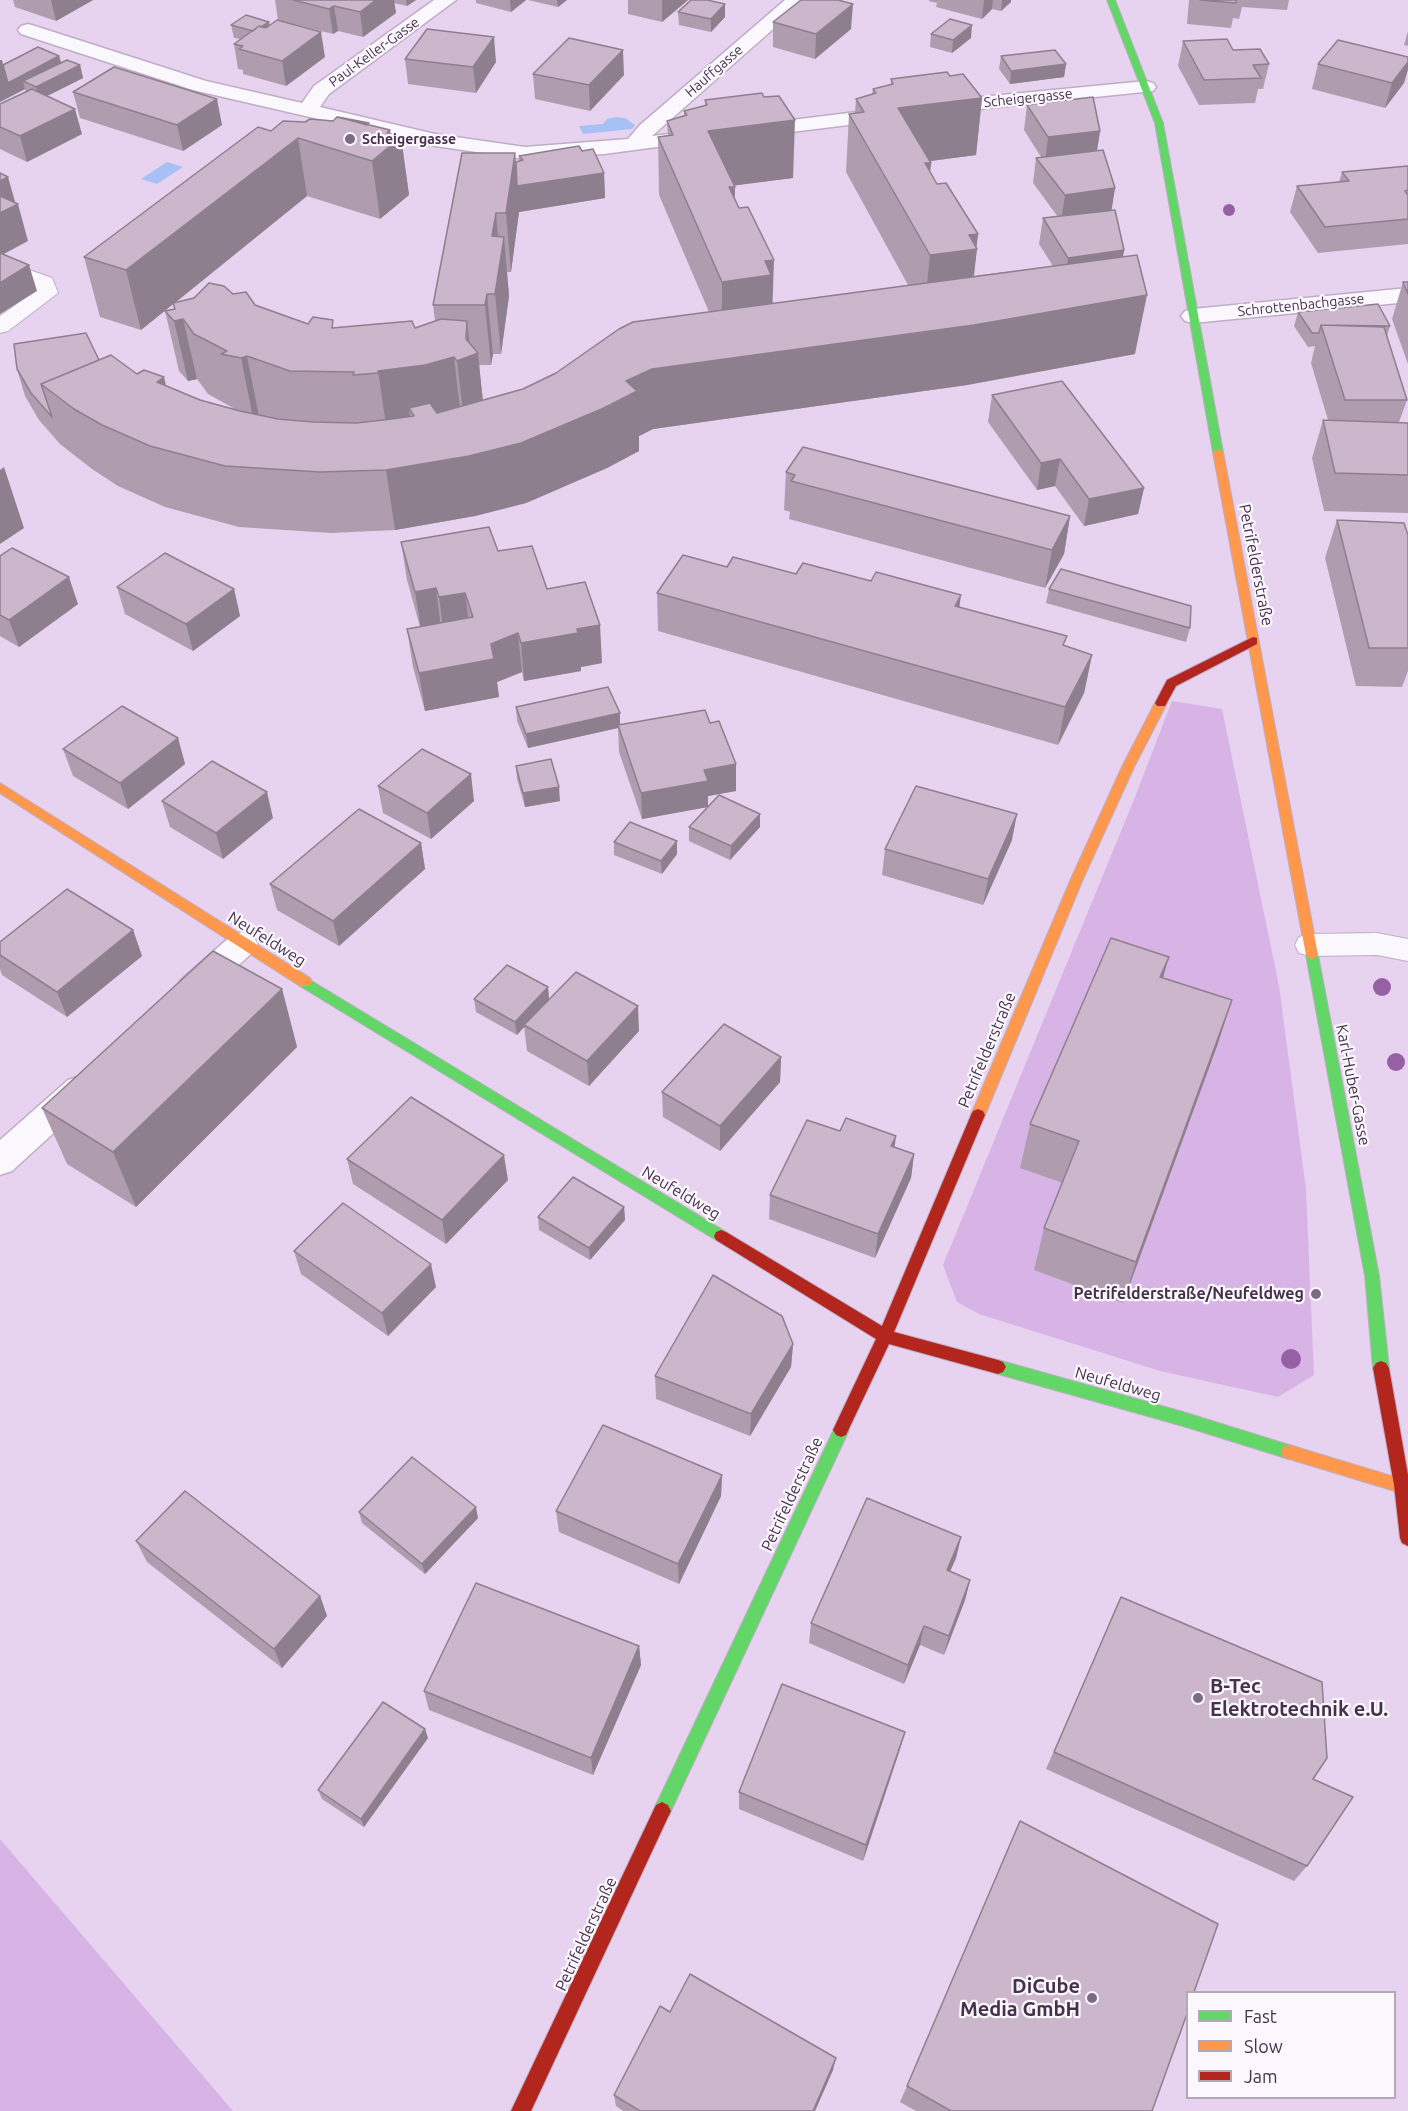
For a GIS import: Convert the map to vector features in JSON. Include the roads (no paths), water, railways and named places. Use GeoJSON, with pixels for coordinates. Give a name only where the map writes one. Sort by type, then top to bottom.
{"type":"FeatureCollection","features":[{"type":"Feature","properties":{"kind":"street","name":"Paul-Keller-Gasse"},"geometry":{"type":"LineString","coordinates":[[309,109],[321,90],[446,0]]}},
{"type":"Feature","properties":{"kind":"street","name":"Hauffgasse"},"geometry":{"type":"LineString","coordinates":[[635,144],[647,129],[796,0]]}},
{"type":"Feature","properties":{"kind":"street","name":"Petrifelderstraße"},"geometry":{"type":"LineString","coordinates":[[521,2111],[885,1336],[1077,879],[1128,767],[1172,683],[1253,641],[1159,123],[1111,0]]}},
{"type":"Feature","properties":{"kind":"street","name":"Scheigergasse"},"geometry":{"type":"LineString","coordinates":[[28,30],[200,86],[309,109],[435,140],[525,153],[635,144],[970,104],[1146,87]]}},
{"type":"Feature","properties":{"kind":"street","name":"Schrottenbachgasse"},"geometry":{"type":"LineString","coordinates":[[1193,316],[1408,295]]}},
{"type":"Feature","properties":{"kind":"street","name":"Karl-Huber-Gasse"},"geometry":{"type":"LineString","coordinates":[[1253,641],[1372,1276],[1384,1384],[1405,1487],[1408,1538]]}},
{"type":"Feature","properties":{"kind":"street","name":"Neufeldweg"},"geometry":{"type":"LineString","coordinates":[[0,787],[242,944],[885,1336],[1183,1419],[1405,1487]]}},
{"type":"Feature","properties":{"kind":"street"},"geometry":{"type":"LineString","coordinates":[[171,1007],[242,944]]}},
{"type":"Feature","properties":{"kind":"street"},"geometry":{"type":"LineString","coordinates":[[0,1161],[101,1070]]}},
{"type":"Feature","properties":{"kind":"lane"},"geometry":{"type":"LineString","coordinates":[[0,326],[47,292],[44,283],[7,268]]}},
{"type":"Feature","properties":{"kind":"lane"},"geometry":{"type":"LineString","coordinates":[[1310,945],[1377,944],[1408,950]]}},
{"type":"Feature","properties":{"kind":"water"},"geometry":{"type":"Polygon","coordinates":[[[625,118],[635,125],[632,129],[583,134],[579,126],[603,124],[607,119],[625,118]]]}},
{"type":"Feature","properties":{"kind":"water"},"geometry":{"type":"Polygon","coordinates":[[[167,162],[183,167],[157,184],[141,179],[167,162]]]}},
{"type":"Feature","properties":{"kind":"place","name":"Scheigergasse"},"geometry":{"type":"Point","coordinates":[350,139]}},
{"type":"Feature","properties":{"kind":"place","name":"Petrifelderstraße/Neufeldweg"},"geometry":{"type":"Point","coordinates":[1316,1294]}},
{"type":"Feature","properties":{"kind":"place","name":"B-Tec Elektrotechnik e.U."},"geometry":{"type":"Point","coordinates":[1198,1698]}},
{"type":"Feature","properties":{"kind":"place","name":"DiCube Media GmbH"},"geometry":{"type":"Point","coordinates":[1092,1998]}}]}
